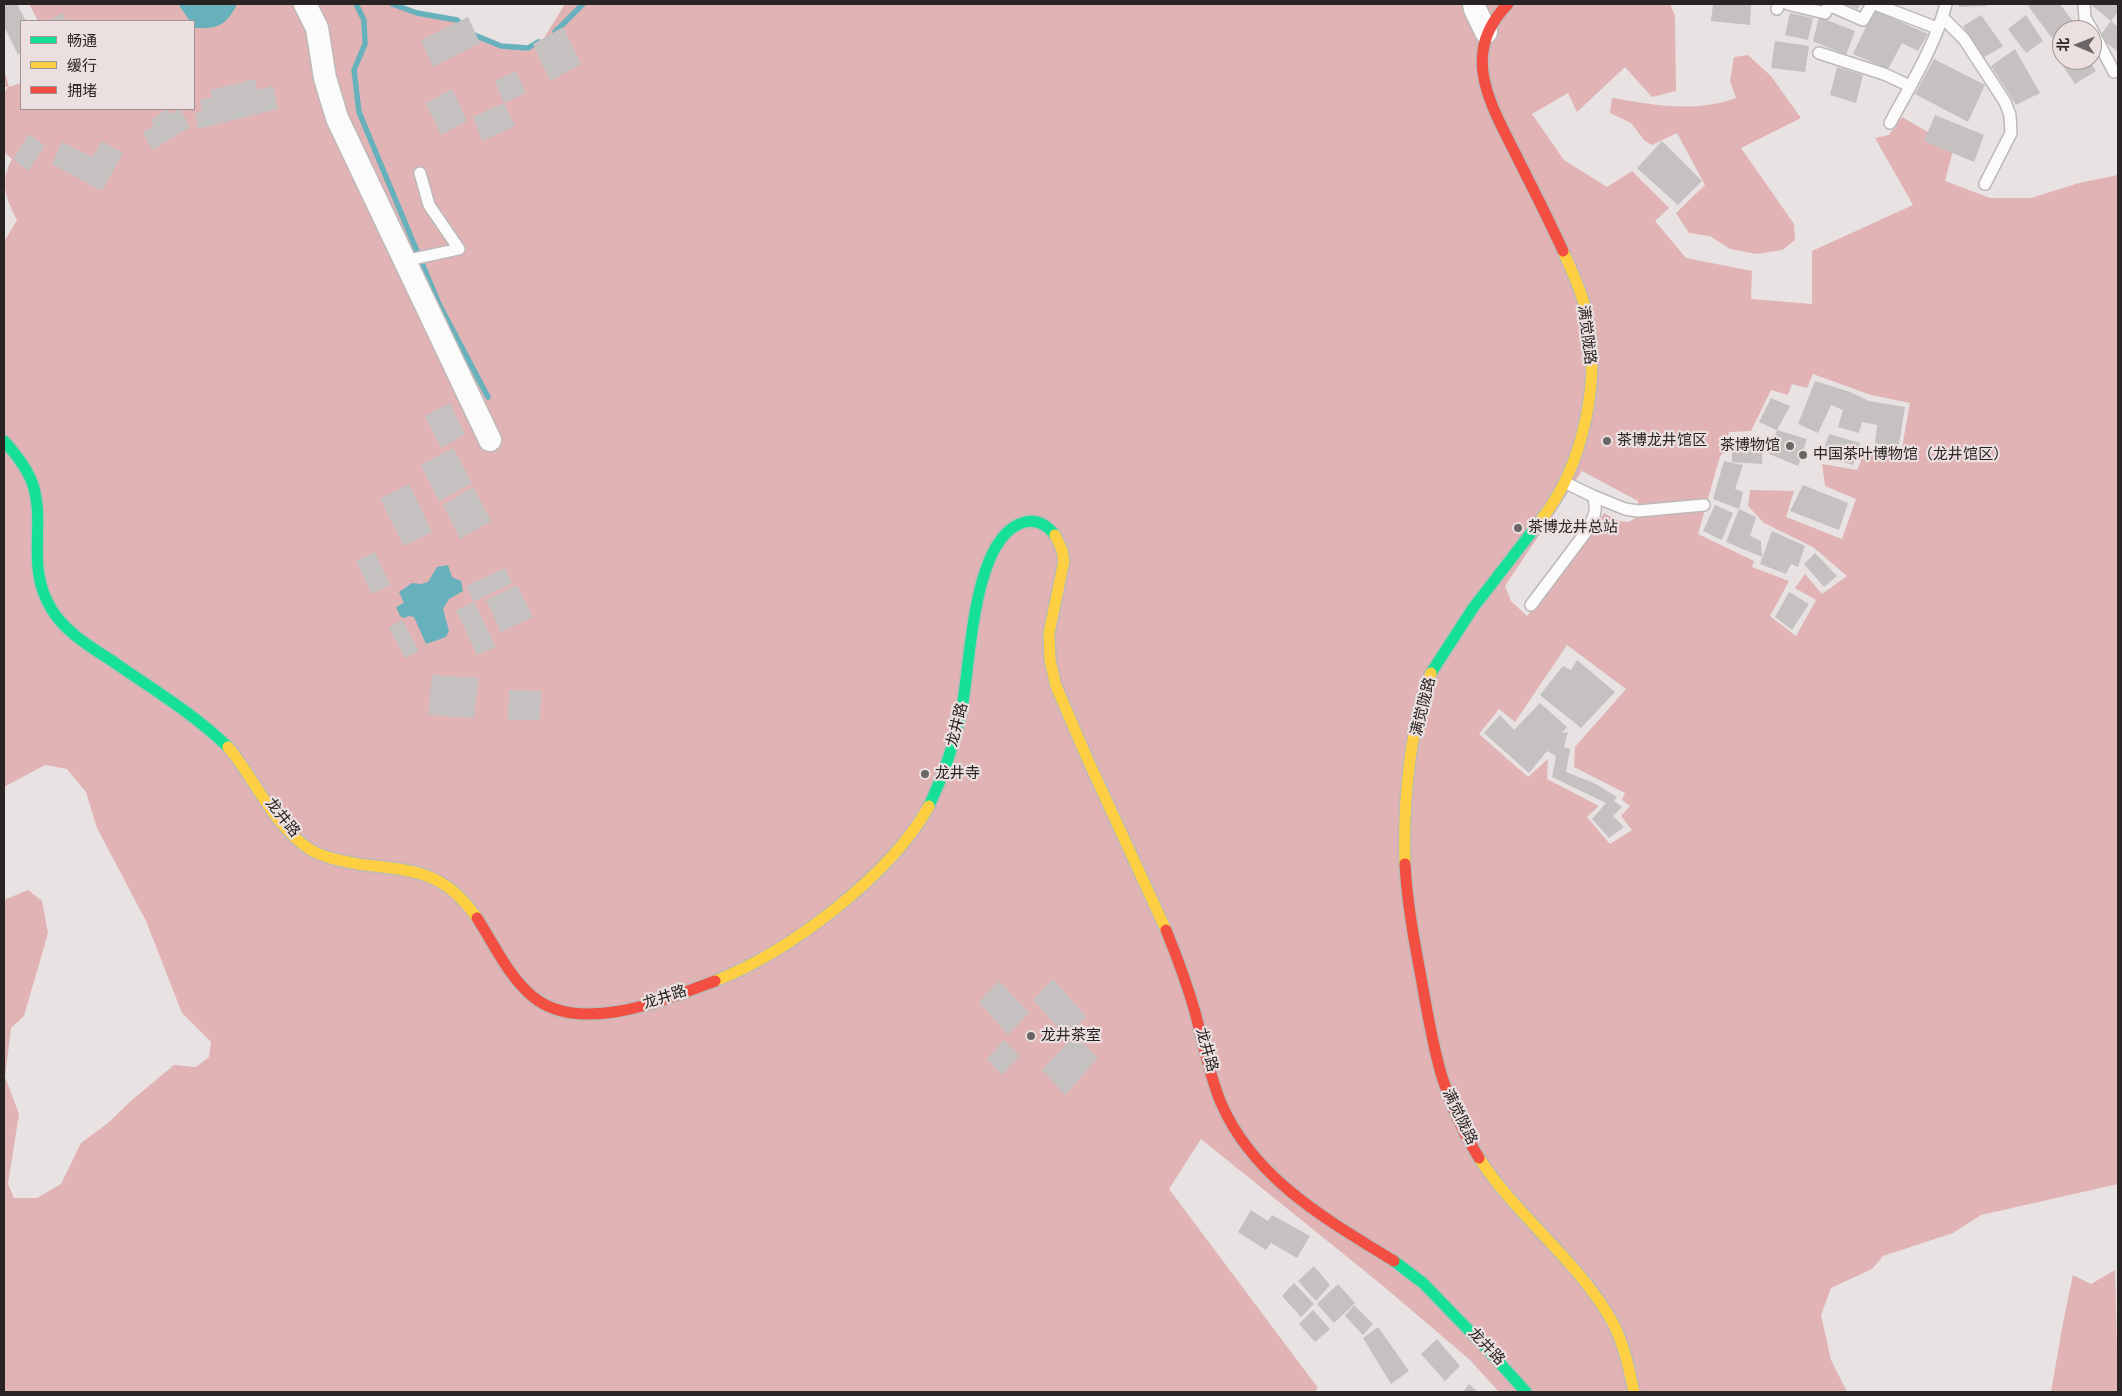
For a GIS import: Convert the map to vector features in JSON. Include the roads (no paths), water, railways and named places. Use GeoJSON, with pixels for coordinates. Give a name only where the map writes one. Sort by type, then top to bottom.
{"type":"FeatureCollection","features":[{"type":"Feature","properties":{"kind":"street"},"geometry":{"type":"LineString","coordinates":[[305,4],[317,28],[325,78],[337,118],[409,258],[490,440]]}},
{"type":"Feature","properties":{"kind":"street"},"geometry":{"type":"LineString","coordinates":[[1474,4],[1486,32]]}},
{"type":"Feature","properties":{"kind":"street","name":"满觉陇路"},"geometry":{"type":"LineString","coordinates":[[1508,4],[1496,14],[1486,32],[1482,50],[1482,74],[1489,100],[1552,226],[1586,308],[1591,372],[1582,438],[1566,482],[1552,507],[1458,628],[1431,674],[1419,722],[1410,772],[1405,826],[1406,880],[1428,1026],[1436,1067],[1447,1098],[1463,1132],[1483,1162],[1586,1280],[1604,1308],[1624,1344],[1633,1378],[1634,1392]]}},
{"type":"Feature","properties":{"kind":"street","name":"龙井路"},"geometry":{"type":"LineString","coordinates":[[4,440],[21,461],[30,478],[36,498],[36,558],[41,582],[51,608],[70,633],[175,702],[228,747],[292,835],[311,851],[336,860],[414,872],[448,885],[464,900],[528,993],[546,1005],[586,1014],[606,1014],[630,1009],[714,981],[744,968],[816,925],[896,854],[919,824],[939,784],[952,750],[963,708],[986,561],[996,543],[1009,529],[1025,520],[1039,521],[1052,532],[1060,544],[1065,569],[1051,614],[1049,636],[1050,663],[1056,686],[1120,831],[1161,916],[1186,982],[1207,1057],[1229,1122],[1242,1141],[1262,1163],[1311,1209],[1342,1231],[1386,1256],[1414,1275],[1508,1370],[1526,1392]]}},
{"type":"Feature","properties":{"kind":"lane"},"geometry":{"type":"LineString","coordinates":[[1781,5],[1825,13],[1829,5],[1863,20],[1873,4],[1938,28]]}},
{"type":"Feature","properties":{"kind":"lane"},"geometry":{"type":"LineString","coordinates":[[1890,122],[1938,28],[1946,4]]}},
{"type":"Feature","properties":{"kind":"lane"},"geometry":{"type":"LineString","coordinates":[[2084,4],[2086,20]]}},
{"type":"Feature","properties":{"kind":"lane"},"geometry":{"type":"LineString","coordinates":[[1942,17],[1964,39],[2005,102],[2010,114],[2011,133],[1985,184]]}},
{"type":"Feature","properties":{"kind":"lane"},"geometry":{"type":"LineString","coordinates":[[2102,49],[2114,72]]}},
{"type":"Feature","properties":{"kind":"lane"},"geometry":{"type":"LineString","coordinates":[[1819,52],[1884,74],[1910,86]]}},
{"type":"Feature","properties":{"kind":"lane"},"geometry":{"type":"LineString","coordinates":[[409,258],[459,249],[429,205],[420,173]]}},
{"type":"Feature","properties":{"kind":"lane"},"geometry":{"type":"LineString","coordinates":[[1566,482],[1625,509],[1638,511],[1704,505]]}},
{"type":"Feature","properties":{"kind":"lane"},"geometry":{"type":"LineString","coordinates":[[1530,605],[1589,528],[1596,504],[1593,496]]}},
{"type":"Feature","properties":{"kind":"water"},"geometry":{"type":"Polygon","coordinates":[[[178,4],[237,4],[229,17],[216,26],[195,28],[195,20],[189,20],[178,4]]]}},
{"type":"Feature","properties":{"kind":"water"},"geometry":{"type":"Polygon","coordinates":[[[448,565],[452,577],[461,581],[463,591],[449,599],[443,609],[449,631],[446,637],[426,644],[414,617],[404,618],[400,616],[396,607],[404,603],[399,592],[412,583],[421,584],[428,582],[437,567],[448,565]]]}},
{"type":"Feature","properties":{"kind":"waterway"},"geometry":{"type":"LineString","coordinates":[[356,4],[364,20],[365,44],[354,70],[359,112],[439,304],[488,397]]}},
{"type":"Feature","properties":{"kind":"waterway"},"geometry":{"type":"LineString","coordinates":[[392,4],[417,13],[457,20],[463,26]]}},
{"type":"Feature","properties":{"kind":"waterway"},"geometry":{"type":"LineString","coordinates":[[555,32],[583,4]]}},
{"type":"Feature","properties":{"kind":"waterway"},"geometry":{"type":"LineString","coordinates":[[472,34],[501,46],[528,48],[538,42]]}},
{"type":"Feature","properties":{"kind":"place","name":"茶博龙井馆区"},"geometry":{"type":"Point","coordinates":[1607,441]}},
{"type":"Feature","properties":{"kind":"place","name":"茶博物馆"},"geometry":{"type":"Point","coordinates":[1790,446]}},
{"type":"Feature","properties":{"kind":"place","name":"中国茶叶博物馆（龙井馆区）"},"geometry":{"type":"Point","coordinates":[1803,455]}},
{"type":"Feature","properties":{"kind":"place","name":"茶博龙井总站"},"geometry":{"type":"Point","coordinates":[1518,528]}},
{"type":"Feature","properties":{"kind":"place","name":"龙井寺"},"geometry":{"type":"Point","coordinates":[925,774]}},
{"type":"Feature","properties":{"kind":"place","name":"龙井茶室"},"geometry":{"type":"Point","coordinates":[1031,1036]}}]}
